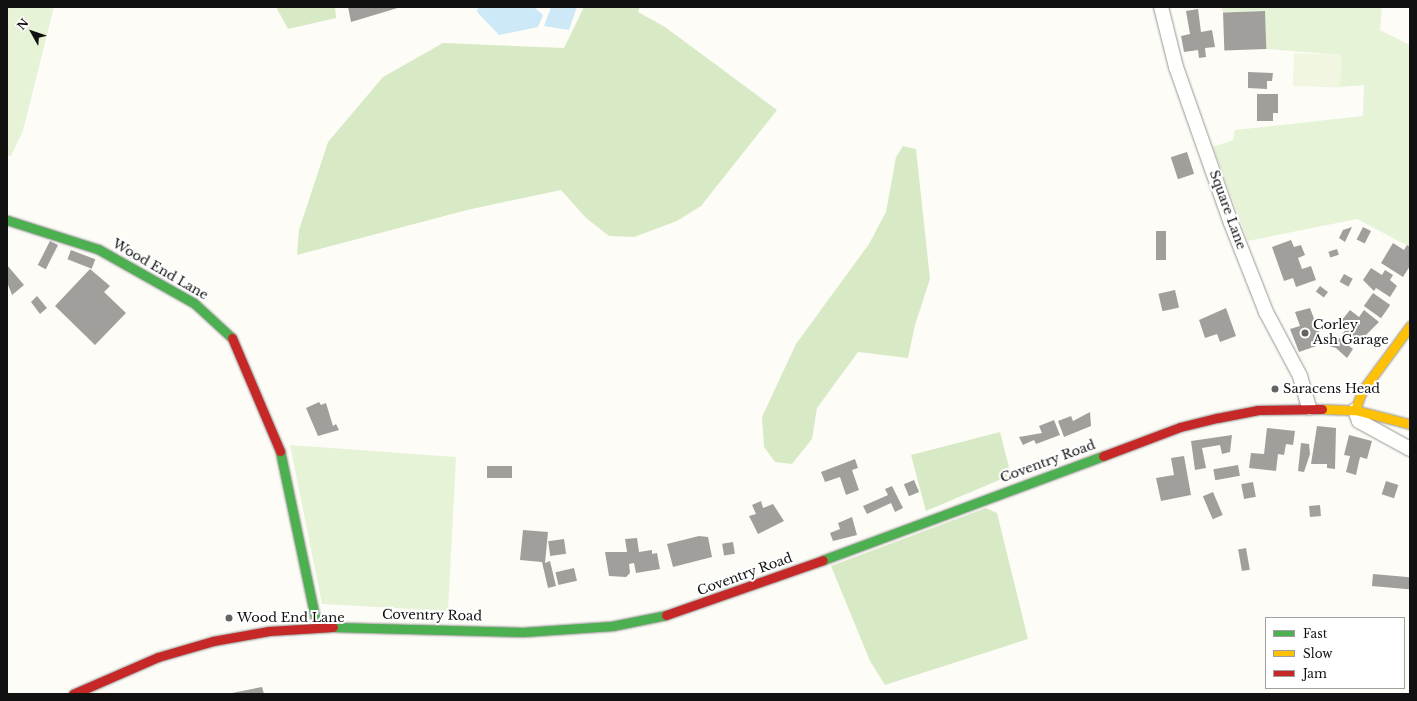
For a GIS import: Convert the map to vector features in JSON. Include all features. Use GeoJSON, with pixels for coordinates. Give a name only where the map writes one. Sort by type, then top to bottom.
{"type":"FeatureCollection","features":[{"type":"Feature","properties":{"kind":"main road","name":"Wood End Lane"},"geometry":{"type":"LineString","coordinates":[[7,220],[98,249],[194,303],[230,338],[279,447],[317,627]]}},
{"type":"Feature","properties":{"kind":"main road"},"geometry":{"type":"LineString","coordinates":[[1355,410],[1362,391],[1410,326]]}},
{"type":"Feature","properties":{"kind":"main road","name":"Coventry Road"},"geometry":{"type":"LineString","coordinates":[[73,694],[186,648],[269,631],[317,627],[523,632],[612,626],[660,617],[1180,427],[1258,410],[1309,408],[1355,410],[1410,424]]}},
{"type":"Feature","properties":{"kind":"street","name":"Square Lane"},"geometry":{"type":"LineString","coordinates":[[1161,7],[1178,74],[1231,223],[1266,312],[1300,376],[1309,408]]}},
{"type":"Feature","properties":{"kind":"street"},"geometry":{"type":"LineString","coordinates":[[1355,410],[1359,421],[1410,449]]}},
{"type":"Feature","properties":{"kind":"green space"},"geometry":{"type":"Polygon","coordinates":[[[7,7],[54,7],[23,131],[11,156],[7,155],[7,7]]]}},
{"type":"Feature","properties":{"kind":"green space"},"geometry":{"type":"Polygon","coordinates":[[[276,7],[335,7],[336,18],[288,29],[276,7]]]}},
{"type":"Feature","properties":{"kind":"green space"},"geometry":{"type":"Polygon","coordinates":[[[584,7],[640,7],[638,12],[665,27],[777,110],[701,206],[677,221],[634,237],[609,236],[586,218],[561,190],[467,210],[297,255],[299,230],[328,142],[383,77],[443,43],[564,48],[584,7]]]}},
{"type":"Feature","properties":{"kind":"green space"},"geometry":{"type":"Polygon","coordinates":[[[1222,7],[1382,7],[1380,30],[1410,45],[1410,247],[1357,219],[1248,241],[1213,147],[1233,140],[1235,130],[1363,116],[1364,85],[1340,87],[1341,55],[1266,49],[1265,11],[1223,12],[1222,7]]]}},
{"type":"Feature","properties":{"kind":"green space"},"geometry":{"type":"Polygon","coordinates":[[[1294,53],[1341,55],[1340,88],[1293,86],[1294,53]]]}},
{"type":"Feature","properties":{"kind":"green space"},"geometry":{"type":"Polygon","coordinates":[[[903,146],[916,149],[930,279],[915,325],[908,358],[858,352],[817,408],[812,439],[792,464],[775,462],[764,447],[762,417],[796,344],[869,244],[886,212],[896,157],[903,146]]]}},
{"type":"Feature","properties":{"kind":"green space"},"geometry":{"type":"Polygon","coordinates":[[[1000,432],[1011,475],[926,511],[911,455],[1000,432]]]}},
{"type":"Feature","properties":{"kind":"green space"},"geometry":{"type":"Polygon","coordinates":[[[290,445],[456,457],[448,611],[322,604],[290,445]]]}},
{"type":"Feature","properties":{"kind":"green space"},"geometry":{"type":"Polygon","coordinates":[[[986,508],[997,513],[1028,639],[885,685],[870,661],[831,566],[986,508]]]}},
{"type":"Feature","properties":{"kind":"water"},"geometry":{"type":"Polygon","coordinates":[[[478,7],[534,7],[543,15],[538,27],[499,35],[477,12],[478,7]]]}},
{"type":"Feature","properties":{"kind":"water"},"geometry":{"type":"Polygon","coordinates":[[[551,7],[577,7],[569,30],[544,26],[551,7]]]}},
{"type":"Feature","properties":{"kind":"building"},"geometry":{"type":"Polygon","coordinates":[[[348,7],[401,7],[351,22],[348,7]]]}},
{"type":"Feature","properties":{"kind":"building"},"geometry":{"type":"Polygon","coordinates":[[[1198,9],[1201,32],[1212,30],[1215,47],[1205,48],[1206,57],[1199,58],[1198,50],[1184,52],[1181,36],[1190,34],[1186,11],[1198,9]]]}},
{"type":"Feature","properties":{"kind":"building"},"geometry":{"type":"Polygon","coordinates":[[[1265,11],[1266,49],[1224,50],[1223,12],[1265,11]]]}},
{"type":"Feature","properties":{"kind":"building"},"geometry":{"type":"Polygon","coordinates":[[[1248,72],[1273,73],[1272,81],[1267,81],[1267,89],[1248,88],[1248,72]]]}},
{"type":"Feature","properties":{"kind":"building"},"geometry":{"type":"Polygon","coordinates":[[[1257,94],[1278,94],[1278,113],[1273,113],[1273,121],[1257,121],[1257,94]]]}},
{"type":"Feature","properties":{"kind":"building"},"geometry":{"type":"Polygon","coordinates":[[[1187,152],[1194,174],[1178,179],[1171,157],[1187,152]]]}},
{"type":"Feature","properties":{"kind":"building"},"geometry":{"type":"Polygon","coordinates":[[[1352,227],[1345,242],[1339,238],[1343,230],[1352,227]]]}},
{"type":"Feature","properties":{"kind":"building"},"geometry":{"type":"Polygon","coordinates":[[[1363,227],[1371,231],[1365,244],[1357,239],[1363,227]]]}},
{"type":"Feature","properties":{"kind":"building"},"geometry":{"type":"Polygon","coordinates":[[[1156,231],[1166,231],[1166,260],[1156,260],[1156,231]]]}},
{"type":"Feature","properties":{"kind":"building"},"geometry":{"type":"Polygon","coordinates":[[[1291,240],[1294,247],[1301,245],[1305,255],[1298,258],[1302,269],[1311,266],[1316,280],[1296,287],[1293,278],[1284,281],[1272,247],[1291,240]]]}},
{"type":"Feature","properties":{"kind":"building"},"geometry":{"type":"Polygon","coordinates":[[[50,241],[58,245],[46,269],[38,265],[50,241]]]}},
{"type":"Feature","properties":{"kind":"building"},"geometry":{"type":"Polygon","coordinates":[[[1393,243],[1404,250],[1407,245],[1410,247],[1410,266],[1403,277],[1381,263],[1393,243]]]}},
{"type":"Feature","properties":{"kind":"building"},"geometry":{"type":"Polygon","coordinates":[[[1337,249],[1339,255],[1330,257],[1328,252],[1337,249]]]}},
{"type":"Feature","properties":{"kind":"building"},"geometry":{"type":"Polygon","coordinates":[[[71,250],[95,259],[92,269],[67,259],[71,250]]]}},
{"type":"Feature","properties":{"kind":"building"},"geometry":{"type":"Polygon","coordinates":[[[7,265],[24,285],[12,295],[7,282],[7,265]]]}},
{"type":"Feature","properties":{"kind":"building"},"geometry":{"type":"Polygon","coordinates":[[[1371,268],[1382,275],[1385,270],[1393,275],[1390,280],[1397,286],[1390,297],[1376,288],[1374,291],[1363,280],[1371,268]]]}},
{"type":"Feature","properties":{"kind":"building"},"geometry":{"type":"Polygon","coordinates":[[[90,269],[110,286],[104,292],[126,313],[95,345],[55,306],[90,269]]]}},
{"type":"Feature","properties":{"kind":"building"},"geometry":{"type":"Polygon","coordinates":[[[1344,274],[1353,279],[1348,287],[1340,282],[1344,274]]]}},
{"type":"Feature","properties":{"kind":"building"},"geometry":{"type":"Polygon","coordinates":[[[1320,286],[1328,292],[1324,298],[1316,292],[1320,286]]]}},
{"type":"Feature","properties":{"kind":"building"},"geometry":{"type":"Polygon","coordinates":[[[1175,290],[1179,308],[1162,311],[1158,294],[1175,290]]]}},
{"type":"Feature","properties":{"kind":"building"},"geometry":{"type":"Polygon","coordinates":[[[1373,293],[1390,305],[1381,318],[1364,306],[1373,293]]]}},
{"type":"Feature","properties":{"kind":"building"},"geometry":{"type":"Polygon","coordinates":[[[37,296],[47,308],[40,314],[31,302],[37,296]]]}},
{"type":"Feature","properties":{"kind":"building"},"geometry":{"type":"Polygon","coordinates":[[[1226,308],[1236,336],[1220,342],[1217,334],[1205,338],[1199,320],[1226,308]]]}},
{"type":"Feature","properties":{"kind":"building","name":"Corley Ash Garage"},"geometry":{"type":"Polygon","coordinates":[[[1310,308],[1321,337],[1336,342],[1339,338],[1353,349],[1347,358],[1336,348],[1322,344],[1299,352],[1290,329],[1300,326],[1295,312],[1310,308]]]}},
{"type":"Feature","properties":{"kind":"building"},"geometry":{"type":"Polygon","coordinates":[[[1350,310],[1359,317],[1364,310],[1379,322],[1356,345],[1342,334],[1349,326],[1342,320],[1350,310]]]}},
{"type":"Feature","properties":{"kind":"building"},"geometry":{"type":"Polygon","coordinates":[[[319,402],[321,405],[326,403],[333,426],[336,424],[339,430],[318,436],[306,408],[319,402]]]}},
{"type":"Feature","properties":{"kind":"building"},"geometry":{"type":"Polygon","coordinates":[[[1090,412],[1091,426],[1064,437],[1058,421],[1071,416],[1073,421],[1090,412]]]}},
{"type":"Feature","properties":{"kind":"building"},"geometry":{"type":"Polygon","coordinates":[[[1054,420],[1060,435],[1036,444],[1034,440],[1023,445],[1019,437],[1042,433],[1039,426],[1054,420]]]}},
{"type":"Feature","properties":{"kind":"building"},"geometry":{"type":"Polygon","coordinates":[[[1317,426],[1336,428],[1335,469],[1327,468],[1327,464],[1311,464],[1317,426]]]}},
{"type":"Feature","properties":{"kind":"building"},"geometry":{"type":"Polygon","coordinates":[[[1267,428],[1295,431],[1293,445],[1286,444],[1284,455],[1278,454],[1276,471],[1249,468],[1251,453],[1264,454],[1267,428]]]}},
{"type":"Feature","properties":{"kind":"building"},"geometry":{"type":"Polygon","coordinates":[[[1232,435],[1230,452],[1222,454],[1220,445],[1202,448],[1206,468],[1195,470],[1191,441],[1232,435]]]}},
{"type":"Feature","properties":{"kind":"building"},"geometry":{"type":"Polygon","coordinates":[[[1349,435],[1372,441],[1367,459],[1360,457],[1356,475],[1346,472],[1350,456],[1344,455],[1349,435]]]}},
{"type":"Feature","properties":{"kind":"building"},"geometry":{"type":"Polygon","coordinates":[[[1301,443],[1309,444],[1310,454],[1304,472],[1298,471],[1301,443]]]}},
{"type":"Feature","properties":{"kind":"building"},"geometry":{"type":"Polygon","coordinates":[[[1184,456],[1191,495],[1161,501],[1156,478],[1174,475],[1171,458],[1184,456]]]}},
{"type":"Feature","properties":{"kind":"building"},"geometry":{"type":"Polygon","coordinates":[[[855,459],[858,468],[852,470],[859,490],[846,495],[840,477],[825,482],[821,472],[855,459]]]}},
{"type":"Feature","properties":{"kind":"building"},"geometry":{"type":"Polygon","coordinates":[[[1238,465],[1240,476],[1215,480],[1213,469],[1238,465]]]}},
{"type":"Feature","properties":{"kind":"building"},"geometry":{"type":"Polygon","coordinates":[[[487,466],[512,466],[512,478],[487,478],[487,466]]]}},
{"type":"Feature","properties":{"kind":"building"},"geometry":{"type":"Polygon","coordinates":[[[914,480],[919,492],[909,496],[904,484],[914,480]]]}},
{"type":"Feature","properties":{"kind":"building"},"geometry":{"type":"Polygon","coordinates":[[[1386,481],[1398,485],[1394,498],[1382,494],[1386,481]]]}},
{"type":"Feature","properties":{"kind":"building"},"geometry":{"type":"Polygon","coordinates":[[[1253,482],[1256,497],[1244,499],[1241,484],[1253,482]]]}},
{"type":"Feature","properties":{"kind":"building"},"geometry":{"type":"Polygon","coordinates":[[[892,486],[903,508],[895,512],[891,503],[867,514],[863,506],[888,495],[885,489],[892,486]]]}},
{"type":"Feature","properties":{"kind":"building"},"geometry":{"type":"Polygon","coordinates":[[[1213,492],[1223,515],[1213,519],[1203,496],[1213,492]]]}},
{"type":"Feature","properties":{"kind":"building"},"geometry":{"type":"Polygon","coordinates":[[[761,501],[763,508],[773,504],[784,521],[758,534],[749,516],[756,514],[752,505],[761,501]]]}},
{"type":"Feature","properties":{"kind":"building"},"geometry":{"type":"Polygon","coordinates":[[[1320,505],[1321,516],[1310,517],[1309,506],[1320,505]]]}},
{"type":"Feature","properties":{"kind":"building"},"geometry":{"type":"Polygon","coordinates":[[[852,517],[857,535],[833,541],[830,533],[840,529],[838,523],[852,517]]]}},
{"type":"Feature","properties":{"kind":"building"},"geometry":{"type":"Polygon","coordinates":[[[523,530],[548,532],[545,563],[550,561],[556,586],[548,588],[542,562],[520,560],[523,530]]]}},
{"type":"Feature","properties":{"kind":"building"},"geometry":{"type":"Polygon","coordinates":[[[699,536],[708,537],[712,557],[673,567],[667,544],[699,536]]]}},
{"type":"Feature","properties":{"kind":"building"},"geometry":{"type":"Polygon","coordinates":[[[637,538],[639,552],[652,550],[652,554],[657,553],[660,569],[636,573],[634,563],[629,564],[630,573],[626,577],[609,576],[605,552],[627,552],[625,539],[637,538]]]}},
{"type":"Feature","properties":{"kind":"building"},"geometry":{"type":"Polygon","coordinates":[[[564,539],[566,554],[550,556],[548,541],[564,539]]]}},
{"type":"Feature","properties":{"kind":"building"},"geometry":{"type":"Polygon","coordinates":[[[733,542],[735,554],[724,556],[722,544],[733,542]]]}},
{"type":"Feature","properties":{"kind":"building"},"geometry":{"type":"Polygon","coordinates":[[[1246,548],[1250,570],[1242,571],[1238,549],[1246,548]]]}},
{"type":"Feature","properties":{"kind":"building"},"geometry":{"type":"Polygon","coordinates":[[[574,568],[577,581],[558,585],[555,572],[574,568]]]}},
{"type":"Feature","properties":{"kind":"building"},"geometry":{"type":"Polygon","coordinates":[[[1373,574],[1410,577],[1409,589],[1372,586],[1373,574]]]}},
{"type":"Feature","properties":{"kind":"building"},"geometry":{"type":"Polygon","coordinates":[[[262,687],[264,694],[232,694],[232,693],[262,687]]]}},
{"type":"Feature","properties":{"kind":"traffic: fast"},"geometry":{"type":"LineString","coordinates":[[7,220],[98,249],[194,303],[232,338]]}},
{"type":"Feature","properties":{"kind":"traffic: fast"},"geometry":{"type":"LineString","coordinates":[[280,451],[317,627]]}},
{"type":"Feature","properties":{"kind":"traffic: fast"},"geometry":{"type":"LineString","coordinates":[[823,560],[1103,456]]}},
{"type":"Feature","properties":{"kind":"traffic: fast"},"geometry":{"type":"LineString","coordinates":[[333,627],[523,632],[612,626],[666,615]]}},
{"type":"Feature","properties":{"kind":"traffic: slow"},"geometry":{"type":"LineString","coordinates":[[1355,410],[1362,391],[1410,326]]}},
{"type":"Feature","properties":{"kind":"traffic: slow"},"geometry":{"type":"LineString","coordinates":[[1322,409],[1355,410],[1410,424]]}},
{"type":"Feature","properties":{"kind":"traffic: jam"},"geometry":{"type":"LineString","coordinates":[[232,338],[280,451]]}},
{"type":"Feature","properties":{"kind":"traffic: jam"},"geometry":{"type":"LineString","coordinates":[[1103,456],[1180,427],[1217,418],[1258,410],[1322,409]]}},
{"type":"Feature","properties":{"kind":"traffic: jam"},"geometry":{"type":"LineString","coordinates":[[666,615],[823,560]]}},
{"type":"Feature","properties":{"kind":"traffic: jam"},"geometry":{"type":"LineString","coordinates":[[73,694],[158,657],[213,641],[269,631],[333,627]]}},
{"type":"Feature","properties":{"kind":"place","name":"Corley Ash Garage"},"geometry":{"type":"Point","coordinates":[1305,333]}},
{"type":"Feature","properties":{"kind":"place","name":"Saracens Head"},"geometry":{"type":"Point","coordinates":[1275,389]}},
{"type":"Feature","properties":{"kind":"place","name":"Wood End Lane"},"geometry":{"type":"Point","coordinates":[229,618]}}]}
